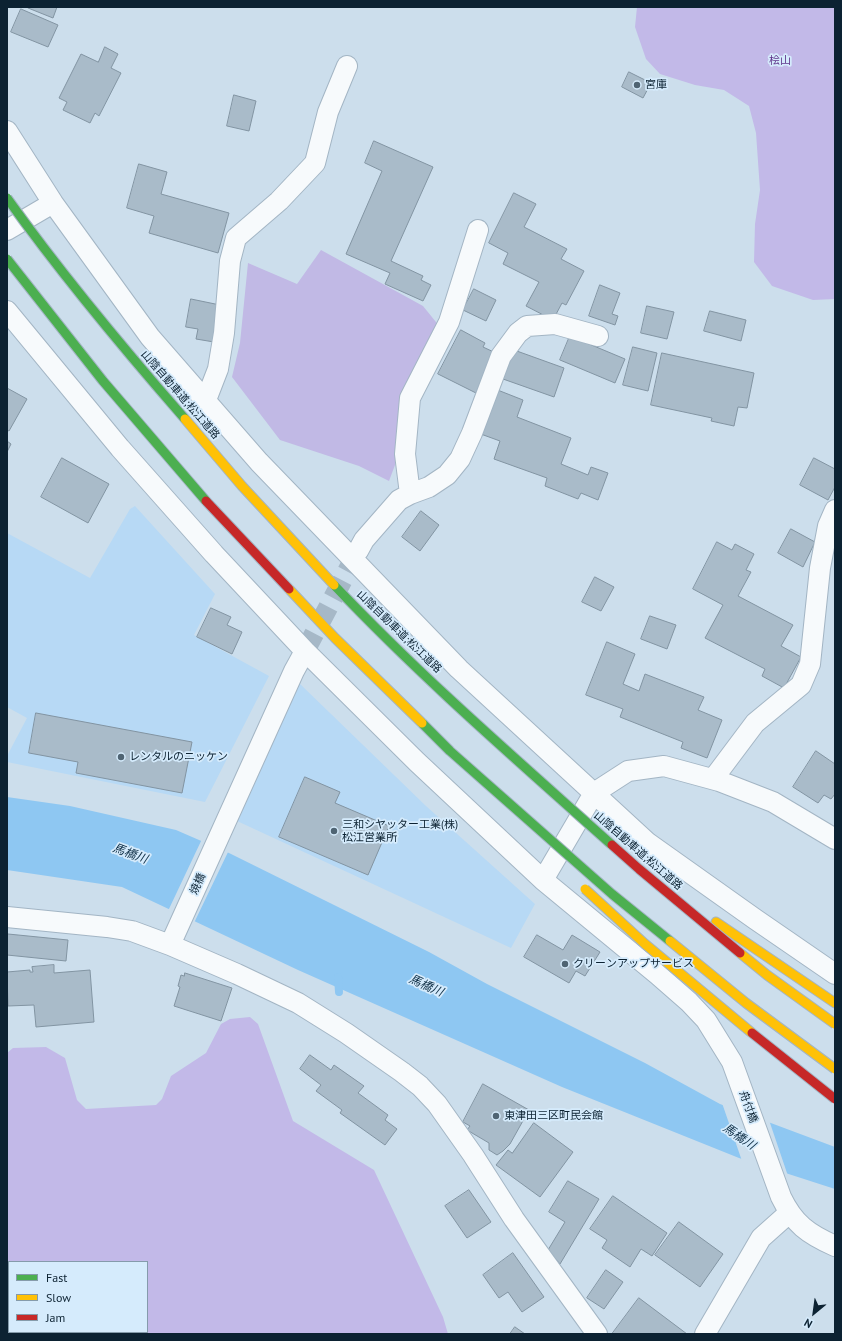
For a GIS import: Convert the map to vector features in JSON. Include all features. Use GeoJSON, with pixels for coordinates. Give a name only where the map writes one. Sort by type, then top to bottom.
{"type":"FeatureCollection","features":[{"type":"Feature","properties":{"kind":"highway","name":"山陰自動車道;松江道路"},"geometry":{"type":"LineString","coordinates":[[7,198],[29,230],[131,357],[242,486],[359,611],[474,722],[639,869],[767,975],[835,1024]]}},
{"type":"Feature","properties":{"kind":"highway"},"geometry":{"type":"LineString","coordinates":[[7,259],[103,381],[214,510],[335,638],[450,751],[515,821]]}},
{"type":"Feature","properties":{"kind":"highway"},"geometry":{"type":"LineString","coordinates":[[450,751],[612,894],[746,1003],[835,1069]]}},
{"type":"Feature","properties":{"kind":"highway"},"geometry":{"type":"LineString","coordinates":[[548,854],[559,864]]}},
{"type":"Feature","properties":{"kind":"highway"},"geometry":{"type":"LineString","coordinates":[[639,869],[835,1002]]}},
{"type":"Feature","properties":{"kind":"highway"},"geometry":{"type":"LineString","coordinates":[[581,885],[620,922],[731,1016],[835,1099]]}},
{"type":"Feature","properties":{"kind":"street"},"geometry":{"type":"LineString","coordinates":[[206,400],[218,369],[224,333],[230,261],[236,238],[279,200],[315,162],[328,112],[348,66]]}},
{"type":"Feature","properties":{"kind":"street"},"geometry":{"type":"LineString","coordinates":[[7,131],[53,203],[150,337],[259,462],[459,669],[648,843],[835,974]]}},
{"type":"Feature","properties":{"kind":"street"},"geometry":{"type":"LineString","coordinates":[[7,230],[53,203]]}},
{"type":"Feature","properties":{"kind":"street"},"geometry":{"type":"LineString","coordinates":[[410,494],[406,454],[410,398],[449,322],[478,230]]}},
{"type":"Feature","properties":{"kind":"street","name":"舟付橋"},"geometry":{"type":"LineString","coordinates":[[9,318],[120,448],[214,554],[305,651],[417,762],[543,880],[689,1002],[706,1020],[732,1062],[785,1205]]}},
{"type":"Feature","properties":{"kind":"street"},"geometry":{"type":"LineString","coordinates":[[358,551],[364,540],[399,500],[429,487],[447,476],[460,459],[472,433],[501,356],[518,333],[527,326],[555,324],[598,336]]}},
{"type":"Feature","properties":{"kind":"street"},"geometry":{"type":"LineString","coordinates":[[713,779],[755,723],[801,685],[810,664],[820,568],[828,526],[835,510]]}},
{"type":"Feature","properties":{"kind":"street","name":"焼橋"},"geometry":{"type":"LineString","coordinates":[[173,938],[294,671],[305,651]]}},
{"type":"Feature","properties":{"kind":"street"},"geometry":{"type":"LineString","coordinates":[[543,880],[594,793],[628,771],[664,766],[713,779],[773,802],[832,832]]}},
{"type":"Feature","properties":{"kind":"street"},"geometry":{"type":"LineString","coordinates":[[7,917],[107,927],[173,938],[237,974],[298,1003],[346,1033],[420,1086],[437,1104],[473,1155],[514,1219],[597,1334]]}},
{"type":"Feature","properties":{"kind":"street"},"geometry":{"type":"LineString","coordinates":[[705,1334],[761,1238],[785,1205],[796,1221],[808,1232],[835,1246]]}},
{"type":"Feature","properties":{"kind":"shaded area"},"geometry":{"type":"Polygon","coordinates":[[[321,250],[423,306],[440,327],[401,406],[395,446],[395,465],[389,481],[359,466],[280,440],[232,377],[240,343],[248,263],[297,284],[321,250]]]}},
{"type":"Feature","properties":{"kind":"shaded area"},"geometry":{"type":"Polygon","coordinates":[[[135,506],[215,594],[194,635],[269,676],[205,802],[7,762],[7,756],[27,718],[7,707],[7,533],[90,578],[130,509],[135,506]]]}},
{"type":"Feature","properties":{"kind":"shaded area"},"geometry":{"type":"Polygon","coordinates":[[[299,683],[426,806],[535,904],[511,948],[237,821],[299,683]]]}},
{"type":"Feature","properties":{"kind":"green space","name":"桧山"},"geometry":{"type":"Polygon","coordinates":[[[637,7],[835,7],[835,299],[813,300],[772,286],[754,262],[755,224],[760,190],[756,133],[749,106],[724,90],[695,85],[660,74],[646,59],[635,27],[637,7]]]}},
{"type":"Feature","properties":{"kind":"green space"},"geometry":{"type":"Polygon","coordinates":[[[250,1017],[258,1024],[293,1121],[374,1170],[443,1317],[448,1334],[7,1334],[7,1053],[13,1048],[46,1047],[65,1058],[77,1100],[86,1109],[156,1105],[162,1099],[171,1076],[206,1053],[221,1024],[230,1019],[250,1017]]]}},
{"type":"Feature","properties":{"kind":"water","name":"馬橋川"},"geometry":{"type":"Polygon","coordinates":[[[7,797],[70,806],[176,830],[229,853],[429,952],[487,984],[645,1063],[720,1104],[835,1147],[835,1189],[739,1158],[562,1087],[298,970],[122,887],[7,870],[7,797]]]}},
{"type":"Feature","properties":{"kind":"pier"},"geometry":{"type":"Polygon","coordinates":[[[202,839],[229,850],[194,923],[168,911],[202,839]]]}},
{"type":"Feature","properties":{"kind":"pier"},"geometry":{"type":"Polygon","coordinates":[[[722,1103],[769,1120],[788,1176],[742,1161],[722,1103]]]}},
{"type":"Feature","properties":{"kind":"building"},"geometry":{"type":"Polygon","coordinates":[[[28,7],[57,7],[53,18],[28,7]]]}},
{"type":"Feature","properties":{"kind":"building"},"geometry":{"type":"Polygon","coordinates":[[[21,9],[58,25],[48,47],[11,32],[21,9]]]}},
{"type":"Feature","properties":{"kind":"building"},"geometry":{"type":"Polygon","coordinates":[[[105,47],[118,54],[111,68],[121,73],[99,116],[95,113],[90,123],[63,110],[67,102],[59,98],[81,54],[98,62],[105,47]]]}},
{"type":"Feature","properties":{"kind":"building","name":"宮庫"},"geometry":{"type":"Polygon","coordinates":[[[629,72],[651,83],[643,98],[622,87],[629,72]]]}},
{"type":"Feature","properties":{"kind":"building"},"geometry":{"type":"Polygon","coordinates":[[[234,95],[256,101],[249,131],[227,126],[234,95]]]}},
{"type":"Feature","properties":{"kind":"building"},"geometry":{"type":"Polygon","coordinates":[[[374,141],[433,167],[391,261],[423,276],[421,280],[431,285],[423,301],[385,284],[390,273],[346,254],[382,171],[365,163],[374,141]]]}},
{"type":"Feature","properties":{"kind":"building"},"geometry":{"type":"Polygon","coordinates":[[[139,164],[167,172],[161,194],[229,213],[218,253],[149,233],[154,216],[127,208],[139,164]]]}},
{"type":"Feature","properties":{"kind":"building"},"geometry":{"type":"Polygon","coordinates":[[[514,193],[536,204],[524,227],[567,249],[561,259],[584,271],[566,305],[562,303],[553,320],[526,306],[539,282],[503,264],[508,253],[489,243],[514,193]]]}},
{"type":"Feature","properties":{"kind":"building"},"geometry":{"type":"Polygon","coordinates":[[[600,285],[620,293],[612,314],[618,316],[615,325],[589,316],[600,285]]]}},
{"type":"Feature","properties":{"kind":"building"},"geometry":{"type":"Polygon","coordinates":[[[474,289],[496,300],[486,321],[463,310],[474,289]]]}},
{"type":"Feature","properties":{"kind":"building"},"geometry":{"type":"Polygon","coordinates":[[[191,299],[220,305],[214,342],[196,339],[198,329],[186,327],[191,299]]]}},
{"type":"Feature","properties":{"kind":"building"},"geometry":{"type":"Polygon","coordinates":[[[647,306],[674,312],[667,339],[641,333],[647,306]]]}},
{"type":"Feature","properties":{"kind":"building"},"geometry":{"type":"Polygon","coordinates":[[[710,311],[746,320],[741,341],[704,331],[710,311]]]}},
{"type":"Feature","properties":{"kind":"building"},"geometry":{"type":"Polygon","coordinates":[[[461,330],[485,343],[483,347],[498,354],[478,394],[438,374],[461,330]]]}},
{"type":"Feature","properties":{"kind":"building"},"geometry":{"type":"Polygon","coordinates":[[[570,336],[625,359],[615,383],[560,360],[570,336]]]}},
{"type":"Feature","properties":{"kind":"building"},"geometry":{"type":"Polygon","coordinates":[[[633,347],[657,353],[648,391],[623,385],[633,347]]]}},
{"type":"Feature","properties":{"kind":"building"},"geometry":{"type":"Polygon","coordinates":[[[514,350],[564,368],[554,397],[503,379],[514,350]]]}},
{"type":"Feature","properties":{"kind":"building"},"geometry":{"type":"Polygon","coordinates":[[[662,353],[754,373],[747,408],[738,407],[734,426],[711,421],[712,418],[651,405],[662,353]]]}},
{"type":"Feature","properties":{"kind":"building"},"geometry":{"type":"Polygon","coordinates":[[[7,388],[27,399],[9,431],[7,430],[7,388]]]}},
{"type":"Feature","properties":{"kind":"building"},"geometry":{"type":"Polygon","coordinates":[[[495,389],[523,400],[517,417],[571,438],[561,464],[588,475],[591,467],[608,473],[598,500],[581,493],[578,499],[545,486],[547,478],[494,459],[500,441],[478,433],[495,389]]]}},
{"type":"Feature","properties":{"kind":"building"},"geometry":{"type":"Polygon","coordinates":[[[7,441],[11,444],[7,452],[7,441]]]}},
{"type":"Feature","properties":{"kind":"building"},"geometry":{"type":"Polygon","coordinates":[[[62,458],[109,484],[88,523],[41,497],[62,458]]]}},
{"type":"Feature","properties":{"kind":"building"},"geometry":{"type":"Polygon","coordinates":[[[814,458],[835,469],[835,487],[828,500],[800,485],[814,458]]]}},
{"type":"Feature","properties":{"kind":"building"},"geometry":{"type":"Polygon","coordinates":[[[421,511],[439,525],[420,551],[402,537],[421,511]]]}},
{"type":"Feature","properties":{"kind":"building"},"geometry":{"type":"Polygon","coordinates":[[[791,529],[815,542],[803,567],[778,553],[791,529]]]}},
{"type":"Feature","properties":{"kind":"building"},"geometry":{"type":"Polygon","coordinates":[[[717,542],[732,550],[735,544],[754,554],[746,570],[751,572],[738,596],[793,625],[781,646],[801,657],[784,688],[762,676],[765,669],[705,638],[723,605],[693,589],[717,542]]]}},
{"type":"Feature","properties":{"kind":"building"},"geometry":{"type":"Polygon","coordinates":[[[595,577],[614,587],[601,611],[582,602],[595,577]]]}},
{"type":"Feature","properties":{"kind":"building"},"geometry":{"type":"Polygon","coordinates":[[[211,608],[231,617],[227,625],[242,632],[232,654],[197,637],[211,608]]]}},
{"type":"Feature","properties":{"kind":"building"},"geometry":{"type":"Polygon","coordinates":[[[650,616],[676,625],[667,649],[641,639],[650,616]]]}},
{"type":"Feature","properties":{"kind":"building"},"geometry":{"type":"Polygon","coordinates":[[[607,642],[635,654],[623,684],[639,691],[645,674],[704,697],[698,710],[722,720],[707,758],[681,748],[683,742],[620,717],[623,709],[586,695],[607,642]]]}},
{"type":"Feature","properties":{"kind":"building","name":"レンタルのニッケン"},"geometry":{"type":"Polygon","coordinates":[[[36,713],[192,742],[182,793],[76,773],[78,762],[29,753],[36,713]]]}},
{"type":"Feature","properties":{"kind":"building"},"geometry":{"type":"Polygon","coordinates":[[[816,751],[835,764],[835,794],[831,799],[824,795],[818,803],[793,787],[816,751]]]}},
{"type":"Feature","properties":{"kind":"building","name":"三和シヤッター工業(株) 松江営業所"},"geometry":{"type":"Polygon","coordinates":[[[305,777],[340,792],[335,803],[389,826],[368,875],[279,837],[305,777]]]}},
{"type":"Feature","properties":{"kind":"building"},"geometry":{"type":"Polygon","coordinates":[[[8,934],[68,940],[66,961],[7,955],[8,934]]]}},
{"type":"Feature","properties":{"kind":"building","name":"クリーンアップサービス"},"geometry":{"type":"Polygon","coordinates":[[[537,935],[563,950],[572,935],[600,952],[585,976],[576,971],[569,983],[524,957],[537,935]]]}},
{"type":"Feature","properties":{"kind":"building"},"geometry":{"type":"Polygon","coordinates":[[[54,965],[54,973],[90,970],[94,1022],[36,1027],[34,1005],[8,1006],[7,972],[30,970],[30,972],[33,972],[32,967],[54,965]]]}},
{"type":"Feature","properties":{"kind":"building"},"geometry":{"type":"Polygon","coordinates":[[[185,973],[232,988],[221,1021],[174,1006],[180,987],[178,986],[181,975],[184,976],[185,973]]]}},
{"type":"Feature","properties":{"kind":"building"},"geometry":{"type":"Polygon","coordinates":[[[310,1055],[331,1070],[334,1065],[364,1086],[358,1093],[388,1115],[385,1120],[397,1129],[385,1145],[340,1113],[342,1110],[316,1091],[321,1085],[300,1069],[310,1055]]]}},
{"type":"Feature","properties":{"kind":"building","name":"東津田三区町民会館"},"geometry":{"type":"Polygon","coordinates":[[[483,1084],[529,1110],[510,1144],[497,1155],[489,1150],[489,1143],[467,1130],[470,1126],[463,1122],[483,1084]]]}},
{"type":"Feature","properties":{"kind":"building"},"geometry":{"type":"Polygon","coordinates":[[[534,1123],[573,1152],[540,1197],[496,1165],[508,1150],[512,1153],[534,1123]]]}},
{"type":"Feature","properties":{"kind":"building"},"geometry":{"type":"Polygon","coordinates":[[[568,1181],[599,1199],[560,1264],[548,1250],[565,1222],[549,1212],[568,1181]]]}},
{"type":"Feature","properties":{"kind":"building"},"geometry":{"type":"Polygon","coordinates":[[[469,1190],[491,1222],[467,1238],[445,1206],[469,1190]]]}},
{"type":"Feature","properties":{"kind":"building"},"geometry":{"type":"Polygon","coordinates":[[[613,1196],[667,1233],[652,1256],[641,1249],[630,1267],[602,1248],[607,1240],[590,1229],[613,1196]]]}},
{"type":"Feature","properties":{"kind":"building"},"geometry":{"type":"Polygon","coordinates":[[[679,1222],[723,1254],[700,1287],[655,1255],[679,1222]]]}},
{"type":"Feature","properties":{"kind":"building"},"geometry":{"type":"Polygon","coordinates":[[[513,1253],[544,1297],[522,1312],[508,1292],[499,1298],[483,1275],[513,1253]]]}},
{"type":"Feature","properties":{"kind":"building"},"geometry":{"type":"Polygon","coordinates":[[[606,1270],[623,1282],[604,1309],[587,1298],[606,1270]]]}},
{"type":"Feature","properties":{"kind":"building"},"geometry":{"type":"Polygon","coordinates":[[[639,1298],[687,1334],[612,1334],[639,1298]]]}},
{"type":"Feature","properties":{"kind":"building"},"geometry":{"type":"Polygon","coordinates":[[[515,1327],[525,1334],[510,1334],[515,1327]]]}},
{"type":"Feature","properties":{"kind":"waterway"},"geometry":{"type":"LineString","coordinates":[[338,977],[339,992]]}},
{"type":"Feature","properties":{"kind":"tunnel"},"geometry":{"type":"LineString","coordinates":[[305,651],[358,551]]}},
{"type":"Feature","properties":{"kind":"traffic: slow"},"geometry":{"type":"LineString","coordinates":[[185,419],[242,486],[334,585]]}},
{"type":"Feature","properties":{"kind":"traffic: slow"},"geometry":{"type":"LineString","coordinates":[[289,589],[335,638],[422,723]]}},
{"type":"Feature","properties":{"kind":"traffic: slow"},"geometry":{"type":"LineString","coordinates":[[585,889],[645,944],[752,1033]]}},
{"type":"Feature","properties":{"kind":"traffic: slow"},"geometry":{"type":"LineString","coordinates":[[716,922],[835,1003]]}},
{"type":"Feature","properties":{"kind":"traffic: slow"},"geometry":{"type":"LineString","coordinates":[[670,941],[746,1003],[835,1069]]}},
{"type":"Feature","properties":{"kind":"traffic: slow"},"geometry":{"type":"LineString","coordinates":[[740,953],[767,975],[835,1024]]}},
{"type":"Feature","properties":{"kind":"traffic: fast"},"geometry":{"type":"LineString","coordinates":[[7,198],[93,311],[185,419]]}},
{"type":"Feature","properties":{"kind":"traffic: fast"},"geometry":{"type":"LineString","coordinates":[[7,259],[103,381],[206,501]]}},
{"type":"Feature","properties":{"kind":"traffic: fast"},"geometry":{"type":"LineString","coordinates":[[334,585],[435,685],[505,750],[612,845]]}},
{"type":"Feature","properties":{"kind":"traffic: fast"},"geometry":{"type":"LineString","coordinates":[[422,723],[450,751],[612,894],[670,941]]}},
{"type":"Feature","properties":{"kind":"traffic: jam"},"geometry":{"type":"LineString","coordinates":[[206,501],[289,589]]}},
{"type":"Feature","properties":{"kind":"traffic: jam"},"geometry":{"type":"LineString","coordinates":[[612,845],[740,953]]}},
{"type":"Feature","properties":{"kind":"traffic: jam"},"geometry":{"type":"LineString","coordinates":[[752,1033],[835,1099]]}},
{"type":"Feature","properties":{"kind":"place","name":"宮庫"},"geometry":{"type":"Point","coordinates":[637,85]}},
{"type":"Feature","properties":{"kind":"place","name":"レンタルのニッケン"},"geometry":{"type":"Point","coordinates":[121,757]}},
{"type":"Feature","properties":{"kind":"place","name":"三和シヤッター工業(株) 松江営業所"},"geometry":{"type":"Point","coordinates":[334,831]}},
{"type":"Feature","properties":{"kind":"place","name":"クリーンアップサービス"},"geometry":{"type":"Point","coordinates":[565,964]}},
{"type":"Feature","properties":{"kind":"place","name":"東津田三区町民会館"},"geometry":{"type":"Point","coordinates":[496,1116]}}]}
